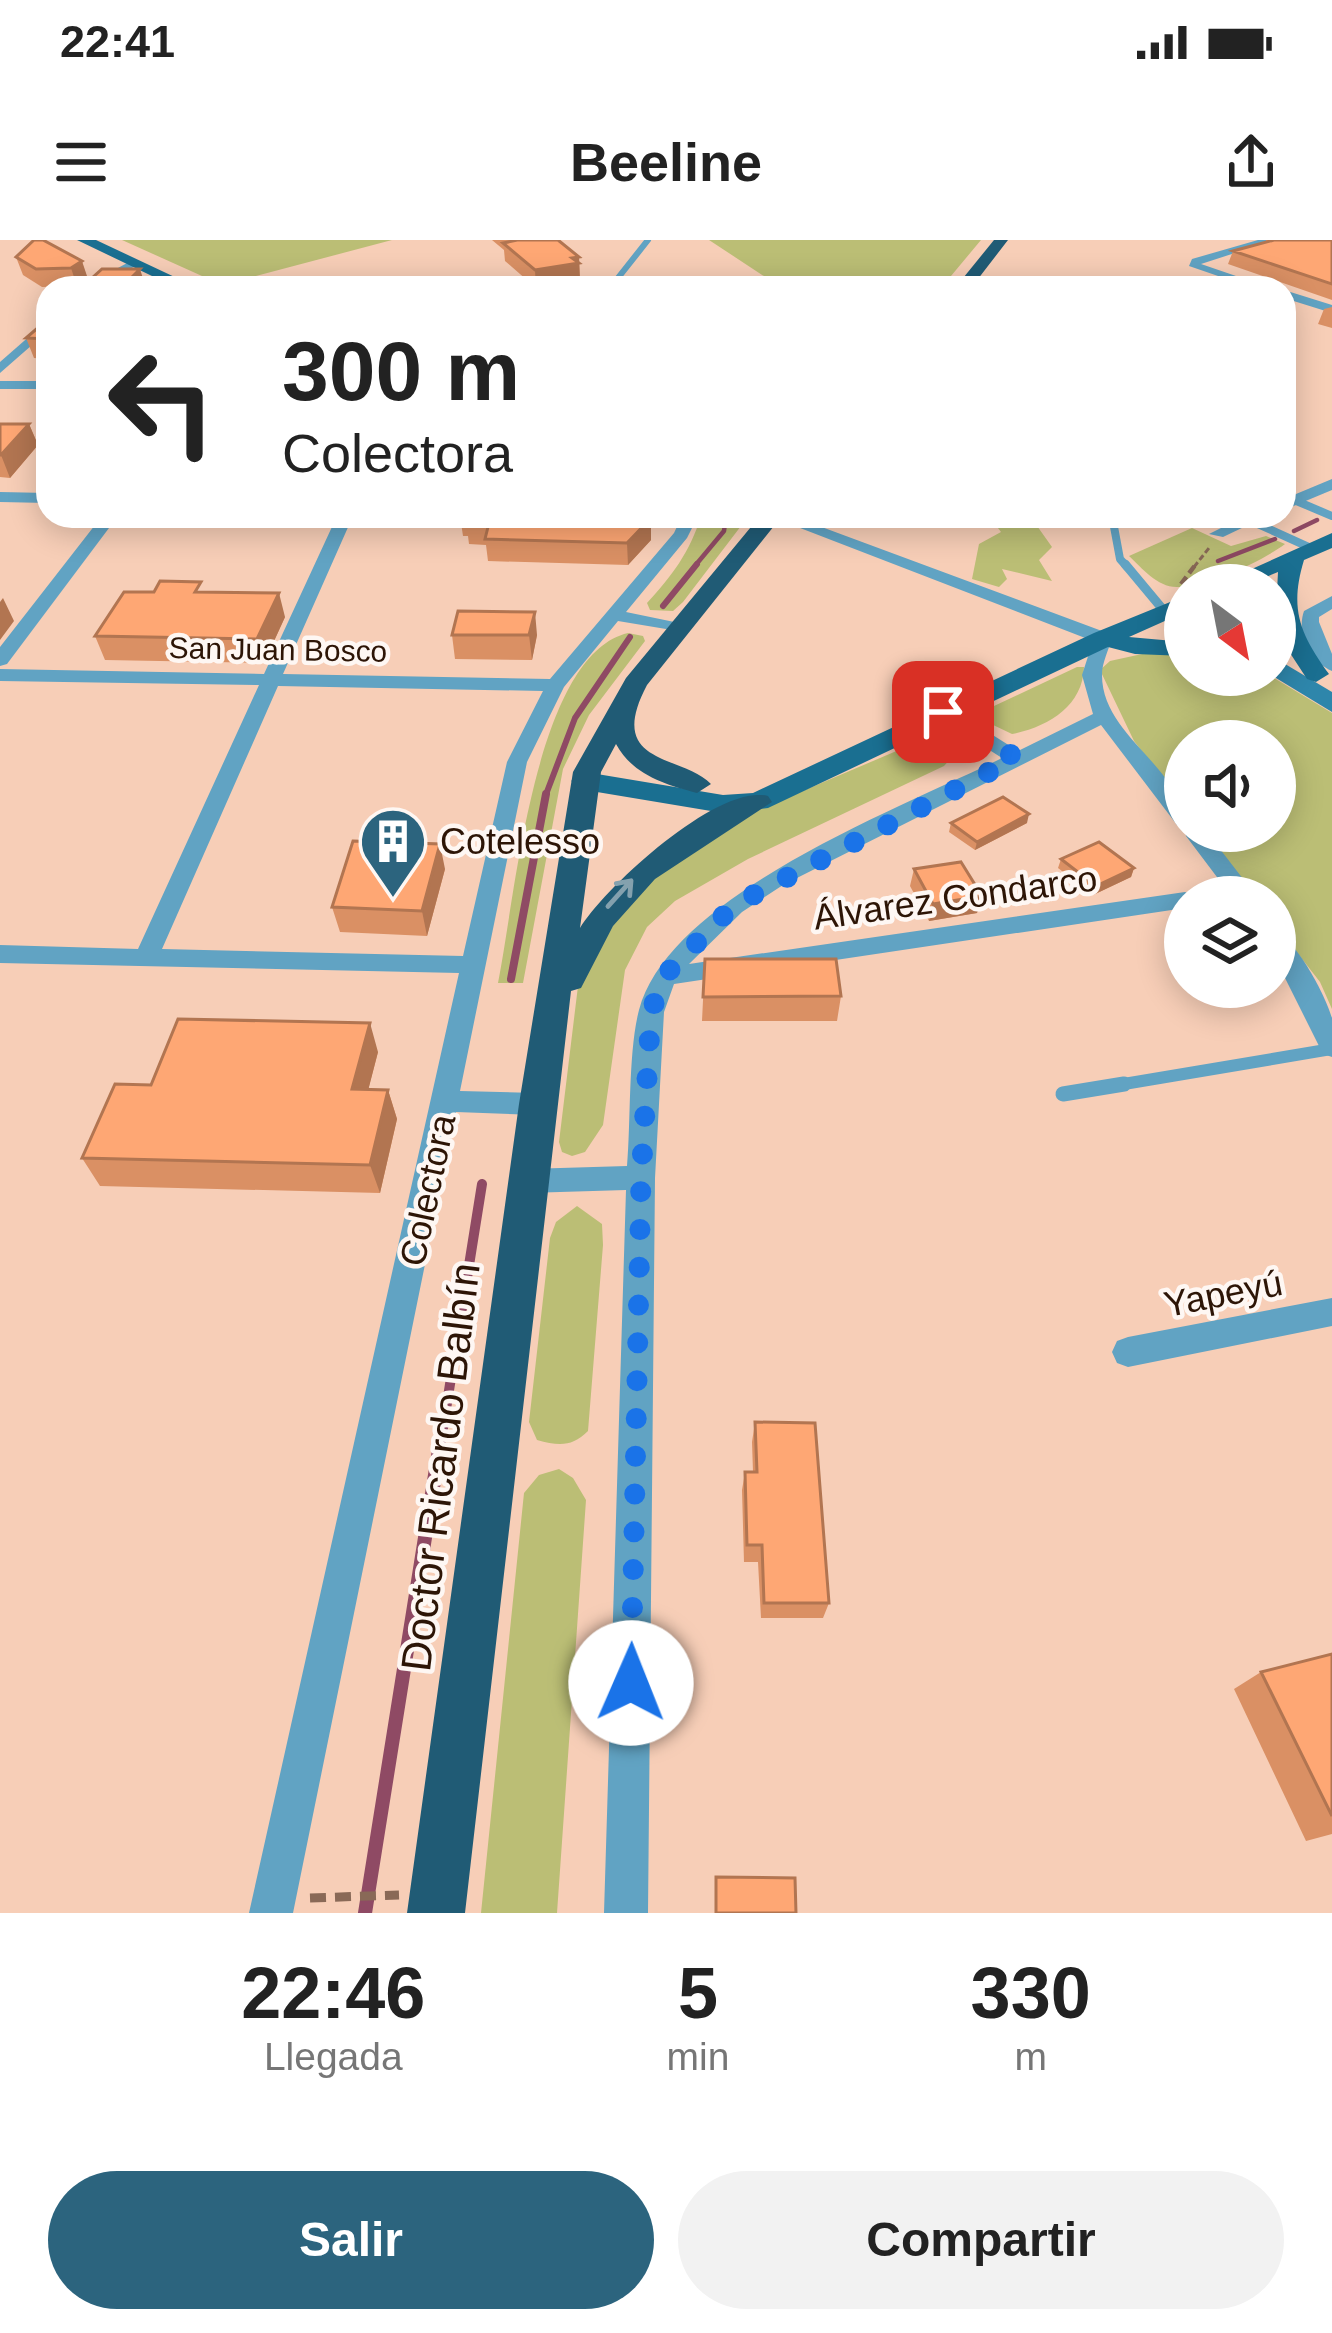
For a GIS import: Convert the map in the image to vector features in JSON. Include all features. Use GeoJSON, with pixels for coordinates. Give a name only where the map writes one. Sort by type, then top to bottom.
{"type":"FeatureCollection","features":[{"type":"Feature","properties":{"kind":"highway"},"geometry":{"type":"LineString","coordinates":[[972,276],[1001,240]]}},
{"type":"Feature","properties":{"kind":"highway"},"geometry":{"type":"LineString","coordinates":[[548,1034],[586,776],[621,705],[678,628],[764,528]]}},
{"type":"Feature","properties":{"kind":"highway"},"geometry":{"type":"LineString","coordinates":[[621,705],[628,748],[655,768],[698,784]]}},
{"type":"Feature","properties":{"kind":"highway"},"geometry":{"type":"LineString","coordinates":[[548,1034],[587,935],[631,880],[686,838],[758,802]]}},
{"type":"Feature","properties":{"kind":"highway","name":"Doctor Ricardo Balbín"},"geometry":{"type":"LineString","coordinates":[[436,1913],[548,1034]]}},
{"type":"Feature","properties":{"kind":"main road"},"geometry":{"type":"LineString","coordinates":[[85,240],[162,276]]}},
{"type":"Feature","properties":{"kind":"main road"},"geometry":{"type":"LineString","coordinates":[[1276,564],[1313,548]]}},
{"type":"Feature","properties":{"kind":"main road"},"geometry":{"type":"LineString","coordinates":[[1313,548],[1280,597],[1282,619],[1304,674],[1332,704]]}},
{"type":"Feature","properties":{"kind":"main road"},"geometry":{"type":"LineString","coordinates":[[586,776],[723,804],[758,802],[1164,610]]}},
{"type":"Feature","properties":{"kind":"main road"},"geometry":{"type":"LineString","coordinates":[[1102,638],[1164,648]]}},
{"type":"Feature","properties":{"kind":"main road"},"geometry":{"type":"LineString","coordinates":[[586,776],[741,788],[774,781],[943,712]]}},
{"type":"Feature","properties":{"kind":"street"},"geometry":{"type":"LineString","coordinates":[[1227,276],[1195,266],[1196,261],[1270,240]]}},
{"type":"Feature","properties":{"kind":"street"},"geometry":{"type":"LineString","coordinates":[[110,276],[133,264]]}},
{"type":"Feature","properties":{"kind":"street"},"geometry":{"type":"LineString","coordinates":[[1296,298],[1332,309]]}},
{"type":"Feature","properties":{"kind":"street"},"geometry":{"type":"LineString","coordinates":[[0,369],[36,335]]}},
{"type":"Feature","properties":{"kind":"street"},"geometry":{"type":"LineString","coordinates":[[0,385],[36,385]]}},
{"type":"Feature","properties":{"kind":"street"},"geometry":{"type":"LineString","coordinates":[[1296,500],[1332,484]]}},
{"type":"Feature","properties":{"kind":"street"},"geometry":{"type":"LineString","coordinates":[[0,497],[36,498]]}},
{"type":"Feature","properties":{"kind":"street"},"geometry":{"type":"LineString","coordinates":[[0,660],[101,528]]}},
{"type":"Feature","properties":{"kind":"street"},"geometry":{"type":"LineString","coordinates":[[146,957],[340,528]]}},
{"type":"Feature","properties":{"kind":"street","name":"Colectora"},"geometry":{"type":"LineString","coordinates":[[271,1913],[518,762],[555,686],[684,528]]}},
{"type":"Feature","properties":{"kind":"street"},"geometry":{"type":"LineString","coordinates":[[806,528],[1102,638],[1092,675],[1104,716],[1164,793]]}},
{"type":"Feature","properties":{"kind":"street"},"geometry":{"type":"LineString","coordinates":[[1217,534],[1231,528]]}},
{"type":"Feature","properties":{"kind":"street"},"geometry":{"type":"LineString","coordinates":[[1304,674],[1313,640],[1310,615],[1332,601]]}},
{"type":"Feature","properties":{"kind":"street"},"geometry":{"type":"LineString","coordinates":[[610,614],[678,628]]}},
{"type":"Feature","properties":{"kind":"street","name":"San Juan Bosco"},"geometry":{"type":"LineString","coordinates":[[0,675],[555,686]]}},
{"type":"Feature","properties":{"kind":"street"},"geometry":{"type":"LineString","coordinates":[[943,712],[1016,758]]}},
{"type":"Feature","properties":{"kind":"street"},"geometry":{"type":"LineString","coordinates":[[626,1913],[641,1178],[651,1012],[664,976],[734,905],[1104,716]]}},
{"type":"Feature","properties":{"kind":"street"},"geometry":{"type":"LineString","coordinates":[[1210,852],[1229,876]]}},
{"type":"Feature","properties":{"kind":"street","name":"Álvarez Condarco"},"geometry":{"type":"LineString","coordinates":[[664,976],[1164,903]]}},
{"type":"Feature","properties":{"kind":"street"},"geometry":{"type":"LineString","coordinates":[[0,954],[476,965]]}},
{"type":"Feature","properties":{"kind":"street"},"geometry":{"type":"LineString","coordinates":[[1296,969],[1332,1048]]}},
{"type":"Feature","properties":{"kind":"street"},"geometry":{"type":"LineString","coordinates":[[446,1101],[537,1104]]}},
{"type":"Feature","properties":{"kind":"street"},"geometry":{"type":"LineString","coordinates":[[527,1181],[641,1178]]}},
{"type":"Feature","properties":{"kind":"street","name":"Yapeyú"},"geometry":{"type":"LineString","coordinates":[[1128,1352],[1332,1312]]}},
{"type":"Feature","properties":{"kind":"lane"},"geometry":{"type":"LineString","coordinates":[[620,276],[648,240]]}},
{"type":"Feature","properties":{"kind":"lane"},"geometry":{"type":"LineString","coordinates":[[1296,505],[1332,516]]}},
{"type":"Feature","properties":{"kind":"lane"},"geometry":{"type":"LineString","coordinates":[[1114,528],[1120,559],[1164,596]]}},
{"type":"Feature","properties":{"kind":"lane"},"geometry":{"type":"LineString","coordinates":[[1274,528],[1313,548]]}},
{"type":"Feature","properties":{"kind":"lane"},"geometry":{"type":"LineString","coordinates":[[1064,1094],[1332,1048]]}},
{"type":"Feature","properties":{"kind":"path"},"geometry":{"type":"LineString","coordinates":[[1197,564],[1217,534]]}},
{"type":"Feature","properties":{"kind":"path"},"geometry":{"type":"LineString","coordinates":[[333,1898],[382,1895]]}},
{"type":"Feature","properties":{"kind":"green space"},"geometry":{"type":"Polygon","coordinates":[[[122,240],[392,240],[256,276],[202,276],[122,240]]]}},
{"type":"Feature","properties":{"kind":"green space"},"geometry":{"type":"Polygon","coordinates":[[[709,240],[981,240],[951,276],[764,276],[709,240]]]}},
{"type":"Feature","properties":{"kind":"green space"},"geometry":{"type":"Polygon","coordinates":[[[696,528],[739,528],[683,602],[673,611],[650,610],[647,603],[696,528]]]}},
{"type":"Feature","properties":{"kind":"green space"},"geometry":{"type":"Polygon","coordinates":[[[998,528],[1039,528],[1052,547],[1039,560],[1052,581],[1002,569],[1007,579],[999,587],[972,579],[979,544],[1001,532],[998,528]]]}},
{"type":"Feature","properties":{"kind":"green space"},"geometry":{"type":"Polygon","coordinates":[[[1192,528],[1231,546],[1266,536],[1285,544],[1250,564],[1164,564],[1164,584],[1129,556],[1192,528]]]}},
{"type":"Feature","properties":{"kind":"green space"},"geometry":{"type":"Polygon","coordinates":[[[628,633],[643,636],[645,641],[589,715],[563,769],[523,983],[498,983],[522,842],[550,732],[570,685],[596,651],[628,633]]]}},
{"type":"Feature","properties":{"kind":"green space"},"geometry":{"type":"Polygon","coordinates":[[[1164,654],[1164,696],[1296,696],[1296,691],[1332,713],[1332,1009],[1320,982],[1296,951],[1296,876],[1238,876],[1219,852],[1296,852],[1296,720],[1164,720],[1164,780],[1134,741],[1100,670],[1110,661],[1164,654]]]}},
{"type":"Feature","properties":{"kind":"green space"},"geometry":{"type":"Polygon","coordinates":[[[1084,667],[1077,693],[1050,720],[1012,734],[989,723],[987,715],[994,706],[1084,667]]]}},
{"type":"Feature","properties":{"kind":"green space"},"geometry":{"type":"Polygon","coordinates":[[[934,735],[947,735],[957,742],[955,754],[944,766],[748,859],[675,901],[647,927],[625,970],[603,1125],[585,1152],[572,1156],[562,1152],[559,1142],[578,986],[595,948],[639,887],[744,816],[934,735]]]}},
{"type":"Feature","properties":{"kind":"green space"},"geometry":{"type":"Polygon","coordinates":[[[577,1206],[602,1224],[603,1245],[588,1431],[559,1444],[537,1440],[529,1422],[550,1238],[556,1222],[577,1206]]]}},
{"type":"Feature","properties":{"kind":"green space"},"geometry":{"type":"Polygon","coordinates":[[[559,1469],[573,1478],[586,1500],[557,1913],[481,1913],[524,1493],[539,1475],[559,1469]]]}},
{"type":"Feature","properties":{"kind":"building"},"geometry":{"type":"Polygon","coordinates":[[[34,240],[43,240],[82,261],[71,268],[36,269],[16,257],[34,240]]]}},
{"type":"Feature","properties":{"kind":"building"},"geometry":{"type":"Polygon","coordinates":[[[558,240],[579,257],[572,258],[579,263],[535,270],[503,243],[558,240]]]}},
{"type":"Feature","properties":{"kind":"building"},"geometry":{"type":"Polygon","coordinates":[[[1274,240],[1332,240],[1332,284],[1233,251],[1274,240]]]}},
{"type":"Feature","properties":{"kind":"building"},"geometry":{"type":"Polygon","coordinates":[[[102,269],[140,269],[133,276],[94,276],[102,269]]]}},
{"type":"Feature","properties":{"kind":"building"},"geometry":{"type":"Polygon","coordinates":[[[0,424],[29,424],[1,455],[0,455],[0,424]]]}},
{"type":"Feature","properties":{"kind":"building"},"geometry":{"type":"Polygon","coordinates":[[[488,528],[641,528],[627,543],[485,539],[488,528]]]}},
{"type":"Feature","properties":{"kind":"building"},"geometry":{"type":"Polygon","coordinates":[[[160,581],[201,582],[195,592],[279,593],[257,639],[95,636],[124,592],[154,592],[160,581]]]}},
{"type":"Feature","properties":{"kind":"building"},"geometry":{"type":"Polygon","coordinates":[[[458,611],[535,612],[529,635],[452,635],[458,611]]]}},
{"type":"Feature","properties":{"kind":"building"},"geometry":{"type":"Polygon","coordinates":[[[1003,797],[1029,814],[977,842],[951,823],[1003,797]]]}},
{"type":"Feature","properties":{"kind":"building"},"geometry":{"type":"Polygon","coordinates":[[[353,841],[440,844],[422,911],[332,907],[353,841]]]}},
{"type":"Feature","properties":{"kind":"building"},"geometry":{"type":"Polygon","coordinates":[[[1099,842],[1134,868],[1096,886],[1061,859],[1099,842]]]}},
{"type":"Feature","properties":{"kind":"building"},"geometry":{"type":"Polygon","coordinates":[[[961,862],[982,896],[933,904],[914,869],[961,862]]]}},
{"type":"Feature","properties":{"kind":"building"},"geometry":{"type":"Polygon","coordinates":[[[705,959],[836,959],[841,996],[703,997],[705,959]]]}},
{"type":"Feature","properties":{"kind":"building"},"geometry":{"type":"Polygon","coordinates":[[[178,1019],[370,1023],[352,1089],[388,1090],[370,1165],[82,1158],[115,1084],[151,1085],[178,1019]]]}},
{"type":"Feature","properties":{"kind":"building"},"geometry":{"type":"Polygon","coordinates":[[[755,1422],[815,1423],[829,1603],[764,1603],[762,1545],[747,1545],[745,1472],[757,1472],[755,1422]]]}},
{"type":"Feature","properties":{"kind":"building"},"geometry":{"type":"Polygon","coordinates":[[[1332,1654],[1332,1816],[1261,1672],[1332,1654]]]}},
{"type":"Feature","properties":{"kind":"building"},"geometry":{"type":"Polygon","coordinates":[[[716,1877],[795,1878],[796,1913],[716,1913],[716,1877]]]}},
{"type":"Feature","properties":{"kind":"waterway"},"geometry":{"type":"LineString","coordinates":[[1294,531],[1317,520]]}},
{"type":"Feature","properties":{"kind":"waterway"},"geometry":{"type":"LineString","coordinates":[[694,567],[724,528]]}},
{"type":"Feature","properties":{"kind":"waterway"},"geometry":{"type":"LineString","coordinates":[[1218,561],[1275,539]]}},
{"type":"Feature","properties":{"kind":"waterway"},"geometry":{"type":"LineString","coordinates":[[663,606],[697,564]]}},
{"type":"Feature","properties":{"kind":"waterway"},"geometry":{"type":"LineString","coordinates":[[546,795],[575,718],[630,637]]}},
{"type":"Feature","properties":{"kind":"waterway"},"geometry":{"type":"LineString","coordinates":[[511,979],[546,795]]}},
{"type":"Feature","properties":{"kind":"waterway"},"geometry":{"type":"LineString","coordinates":[[439,1453],[482,1184]]}},
{"type":"Feature","properties":{"kind":"waterway"},"geometry":{"type":"LineString","coordinates":[[365,1913],[439,1450]]}},
{"type":"Feature","properties":{"kind":"place","name":"Cotelesso"},"geometry":{"type":"Point","coordinates":[393,900]}},
{"type":"Feature","properties":{"kind":"route"},"geometry":{"type":"LineString","coordinates":[[631,1683],[641,1178],[651,1012],[664,976],[700,934],[734,905],[1016,758],[943,712]]}}]}
